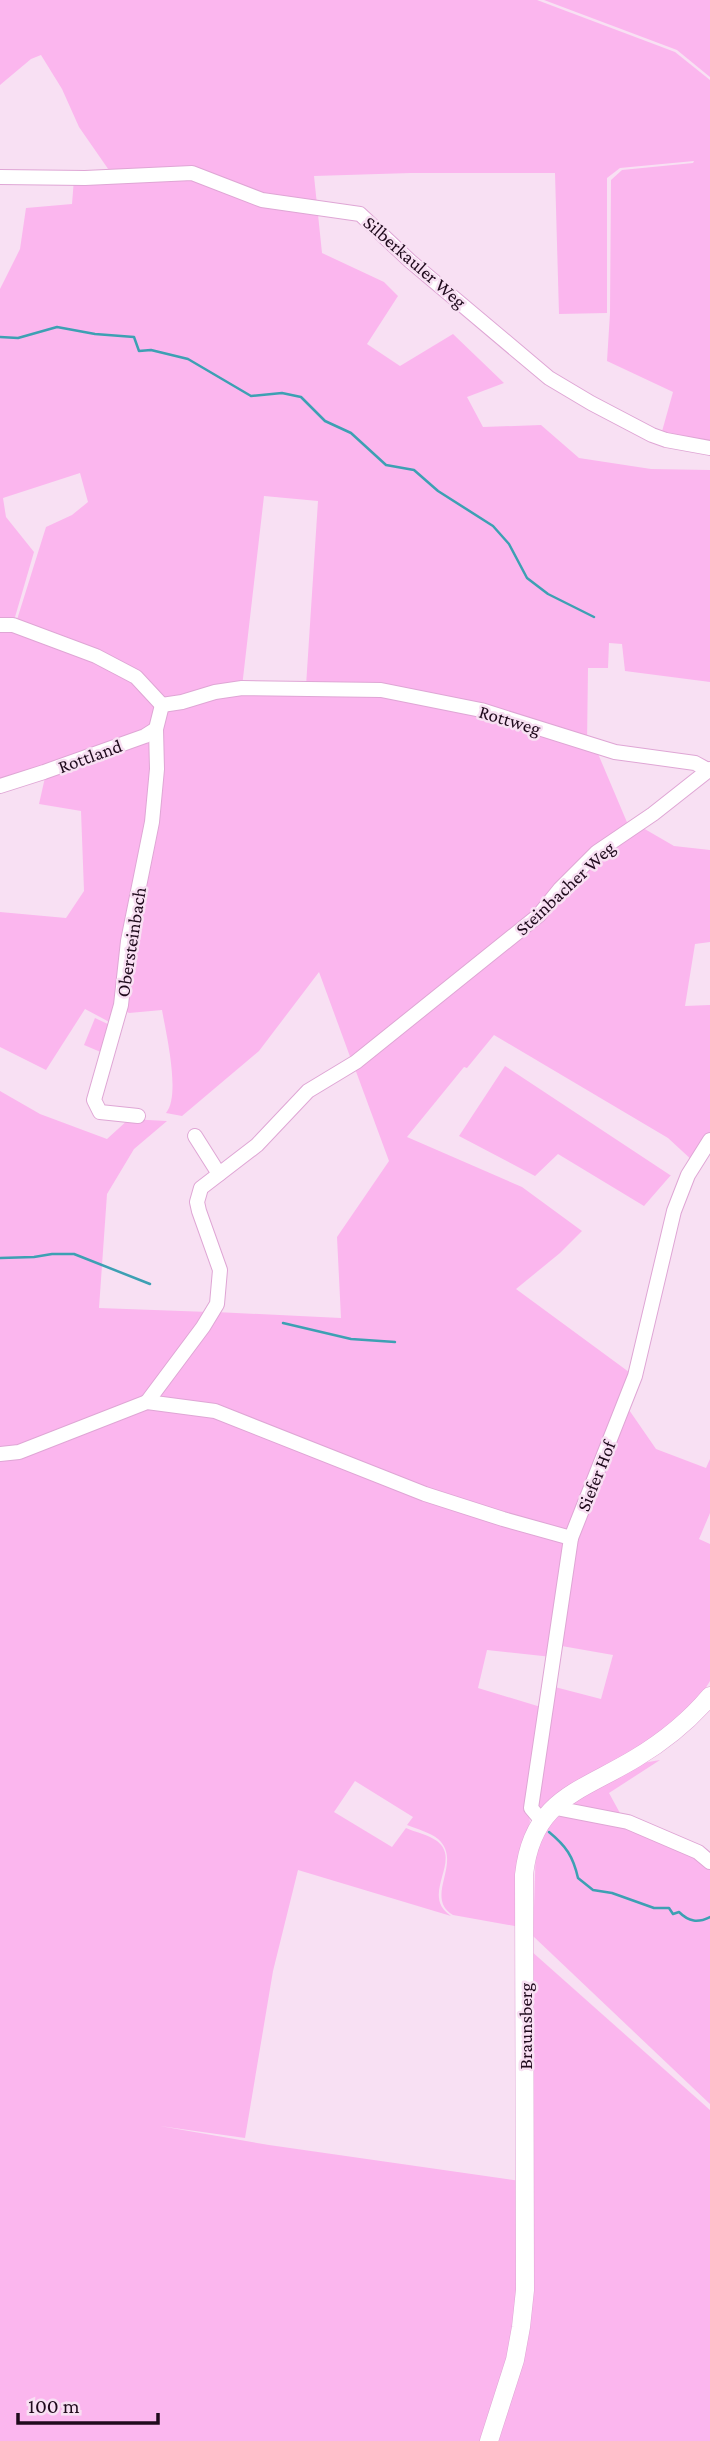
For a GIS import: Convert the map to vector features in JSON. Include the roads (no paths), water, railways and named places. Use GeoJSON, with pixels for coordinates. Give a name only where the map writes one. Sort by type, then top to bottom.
{"type":"FeatureCollection","features":[{"type":"Feature","properties":{"kind":"main road","name":"Braunsberg"},"geometry":{"type":"LineString","coordinates":[[489,2441],[515,2360],[525,2290],[524,1875],[530,1844],[541,1820],[557,1804],[659,1744],[694,1714],[710,1696]]}},
{"type":"Feature","properties":{"kind":"street","name":"Silberkauler Weg"},"geometry":{"type":"LineString","coordinates":[[0,177],[85,178],[192,173],[262,200],[360,214],[410,261],[549,378],[652,435],[710,448]]}},
{"type":"Feature","properties":{"kind":"street"},"geometry":{"type":"LineString","coordinates":[[0,625],[13,625],[96,656],[136,677],[162,705],[156,729]]}},
{"type":"Feature","properties":{"kind":"street","name":"Rottweg"},"geometry":{"type":"LineString","coordinates":[[162,705],[242,688],[381,690],[481,710],[615,752],[695,763],[709,769]]}},
{"type":"Feature","properties":{"kind":"street","name":"Rottland"},"geometry":{"type":"LineString","coordinates":[[0,786],[145,736],[156,729]]}},
{"type":"Feature","properties":{"kind":"street","name":"Obersteinbach"},"geometry":{"type":"LineString","coordinates":[[138,1116],[100,1112],[94,1100],[121,1005],[128,941],[152,822],[157,769],[156,729]]}},
{"type":"Feature","properties":{"kind":"street","name":"Steinbacher Weg"},"geometry":{"type":"LineString","coordinates":[[219,1174],[257,1145],[308,1091],[356,1062],[539,915],[560,889],[597,852],[653,814],[709,769]]}},
{"type":"Feature","properties":{"kind":"street"},"geometry":{"type":"LineString","coordinates":[[148,1402],[203,1327],[216,1304],[220,1269],[197,1202],[201,1188],[219,1174],[195,1136]]}},
{"type":"Feature","properties":{"kind":"street","name":"Siefer Hof"},"geometry":{"type":"LineString","coordinates":[[541,1820],[531,1808],[571,1538],[635,1376],[674,1211],[688,1175],[710,1140]]}},
{"type":"Feature","properties":{"kind":"street"},"geometry":{"type":"LineString","coordinates":[[0,1454],[19,1452],[148,1402],[215,1411],[425,1494],[571,1538]]}},
{"type":"Feature","properties":{"kind":"street"},"geometry":{"type":"LineString","coordinates":[[557,1804],[561,1810],[628,1822],[698,1853],[710,1862]]}},
{"type":"Feature","properties":{"kind":"waterway"},"geometry":{"type":"LineString","coordinates":[[0,337],[18,338],[57,327],[134,337],[139,351],[151,350],[188,359],[251,396],[282,393],[301,397],[325,421],[351,433],[386,465],[414,470],[438,491],[493,526],[509,544],[527,578],[548,594],[594,617]]}},
{"type":"Feature","properties":{"kind":"waterway"},"geometry":{"type":"LineString","coordinates":[[0,1258],[74,1254],[150,1284]]}},
{"type":"Feature","properties":{"kind":"waterway"},"geometry":{"type":"LineString","coordinates":[[283,1323],[351,1339],[395,1342]]}},
{"type":"Feature","properties":{"kind":"waterway"},"geometry":{"type":"LineString","coordinates":[[549,1832],[568,1852],[578,1878],[593,1890],[612,1893],[654,1908],[669,1908],[673,1914],[679,1912],[694,1920],[710,1917]]}}]}
